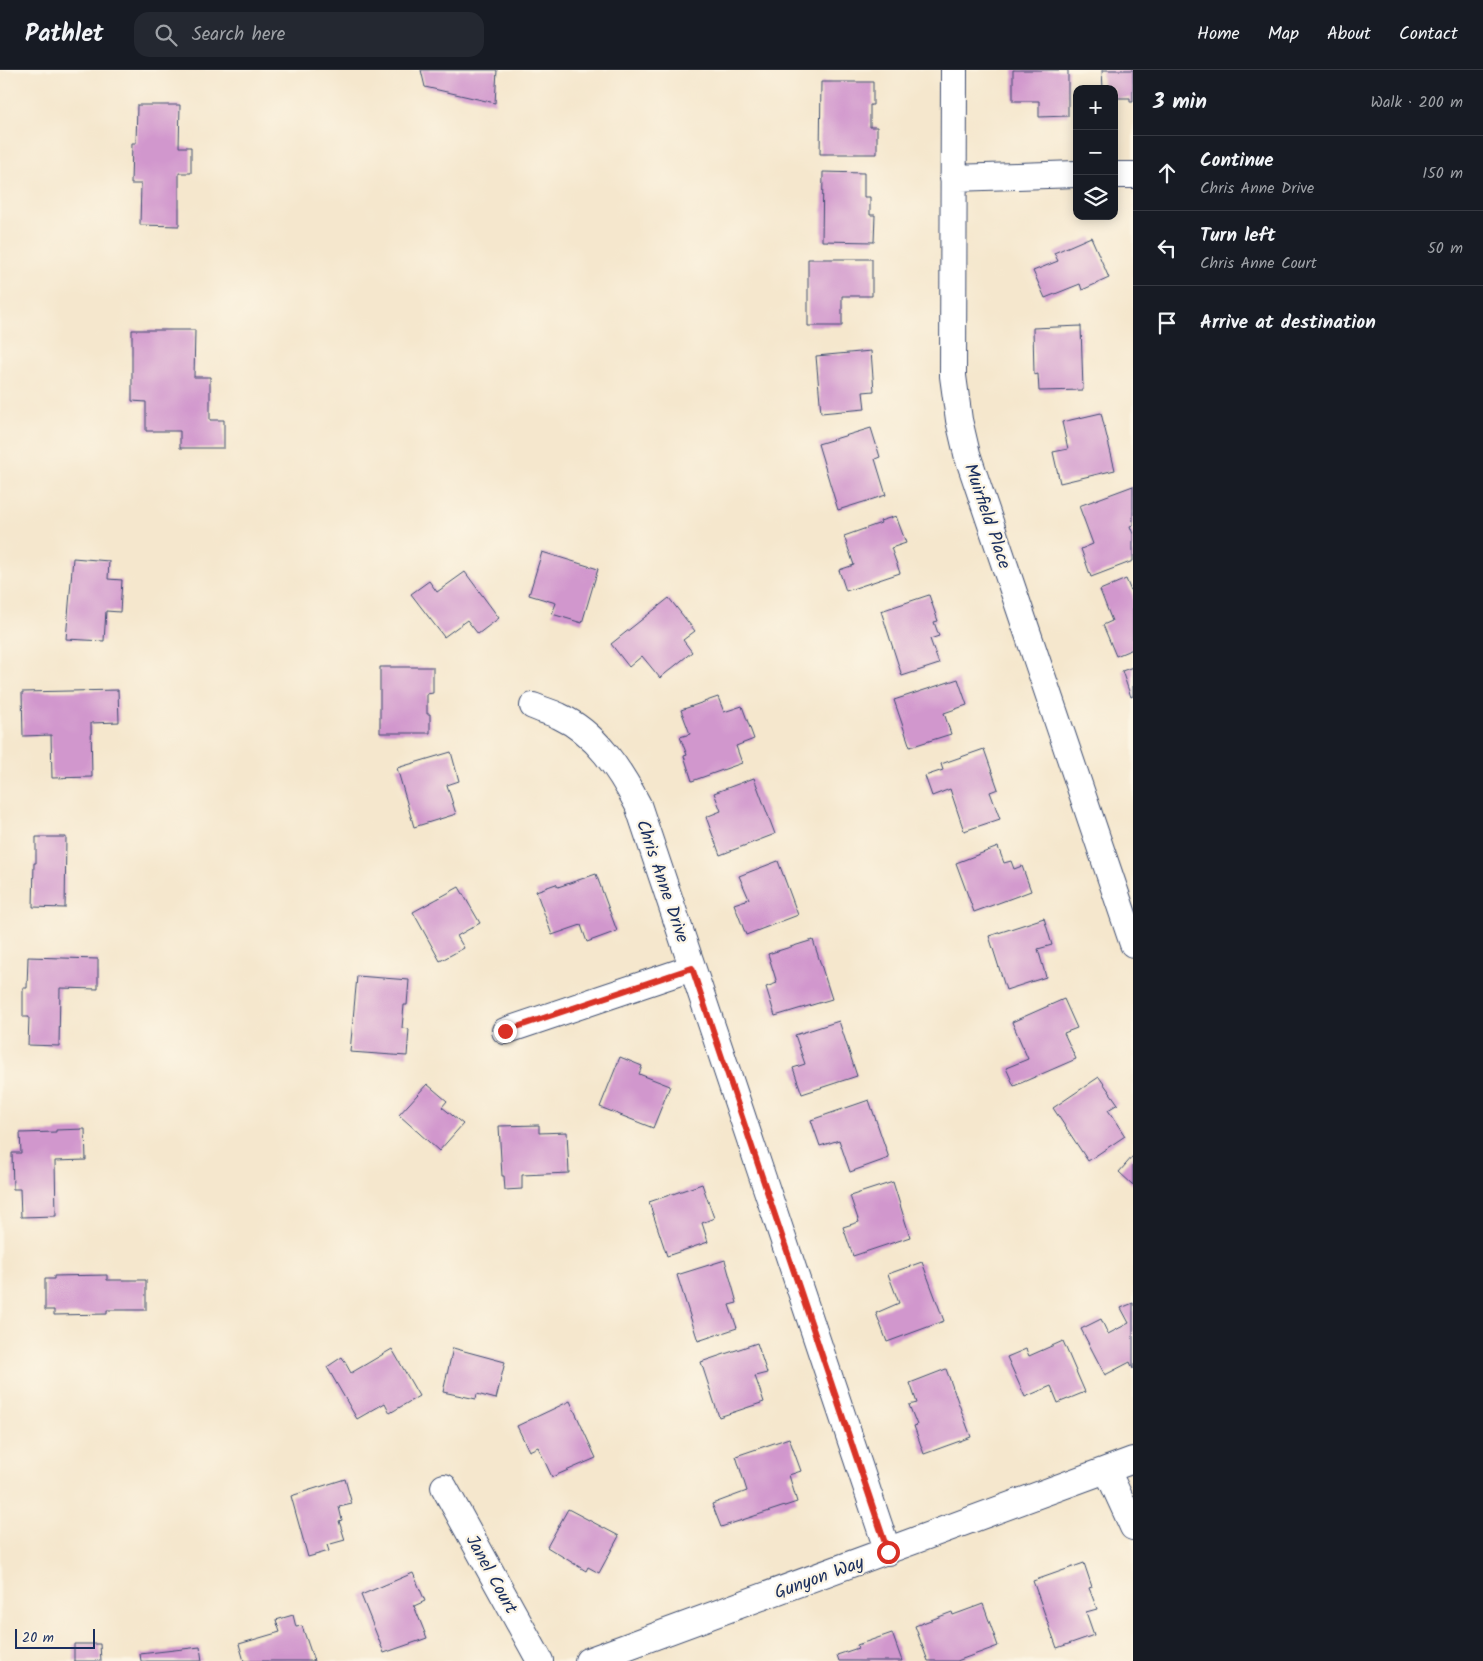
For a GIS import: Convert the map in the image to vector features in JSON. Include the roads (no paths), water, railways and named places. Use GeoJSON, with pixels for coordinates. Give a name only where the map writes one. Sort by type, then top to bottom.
{"type":"FeatureCollection","features":[{"type":"Feature","properties":{"kind":"street","name":"Muirfield Place"},"geometry":{"type":"LineString","coordinates":[[954,70],[953,376],[961,432],[1133,944]]}},
{"type":"Feature","properties":{"kind":"street"},"geometry":{"type":"LineString","coordinates":[[953,178],[1073,174]]}},
{"type":"Feature","properties":{"kind":"street"},"geometry":{"type":"LineString","coordinates":[[1118,174],[1133,175]]}},
{"type":"Feature","properties":{"kind":"street","name":"Chris Anne Drive"},"geometry":{"type":"LineString","coordinates":[[533,706],[560,717],[585,733],[611,759],[638,805],[888,1552]]}},
{"type":"Feature","properties":{"kind":"street"},"geometry":{"type":"LineString","coordinates":[[505,1031],[692,968]]}},
{"type":"Feature","properties":{"kind":"street","name":"Gunyon Way"},"geometry":{"type":"LineString","coordinates":[[588,1661],[888,1552],[1133,1460]]}},
{"type":"Feature","properties":{"kind":"street"},"geometry":{"type":"LineString","coordinates":[[1107,1470],[1133,1527]]}},
{"type":"Feature","properties":{"kind":"street","name":"Janel Court"},"geometry":{"type":"LineString","coordinates":[[444,1487],[540,1661]]}}]}
